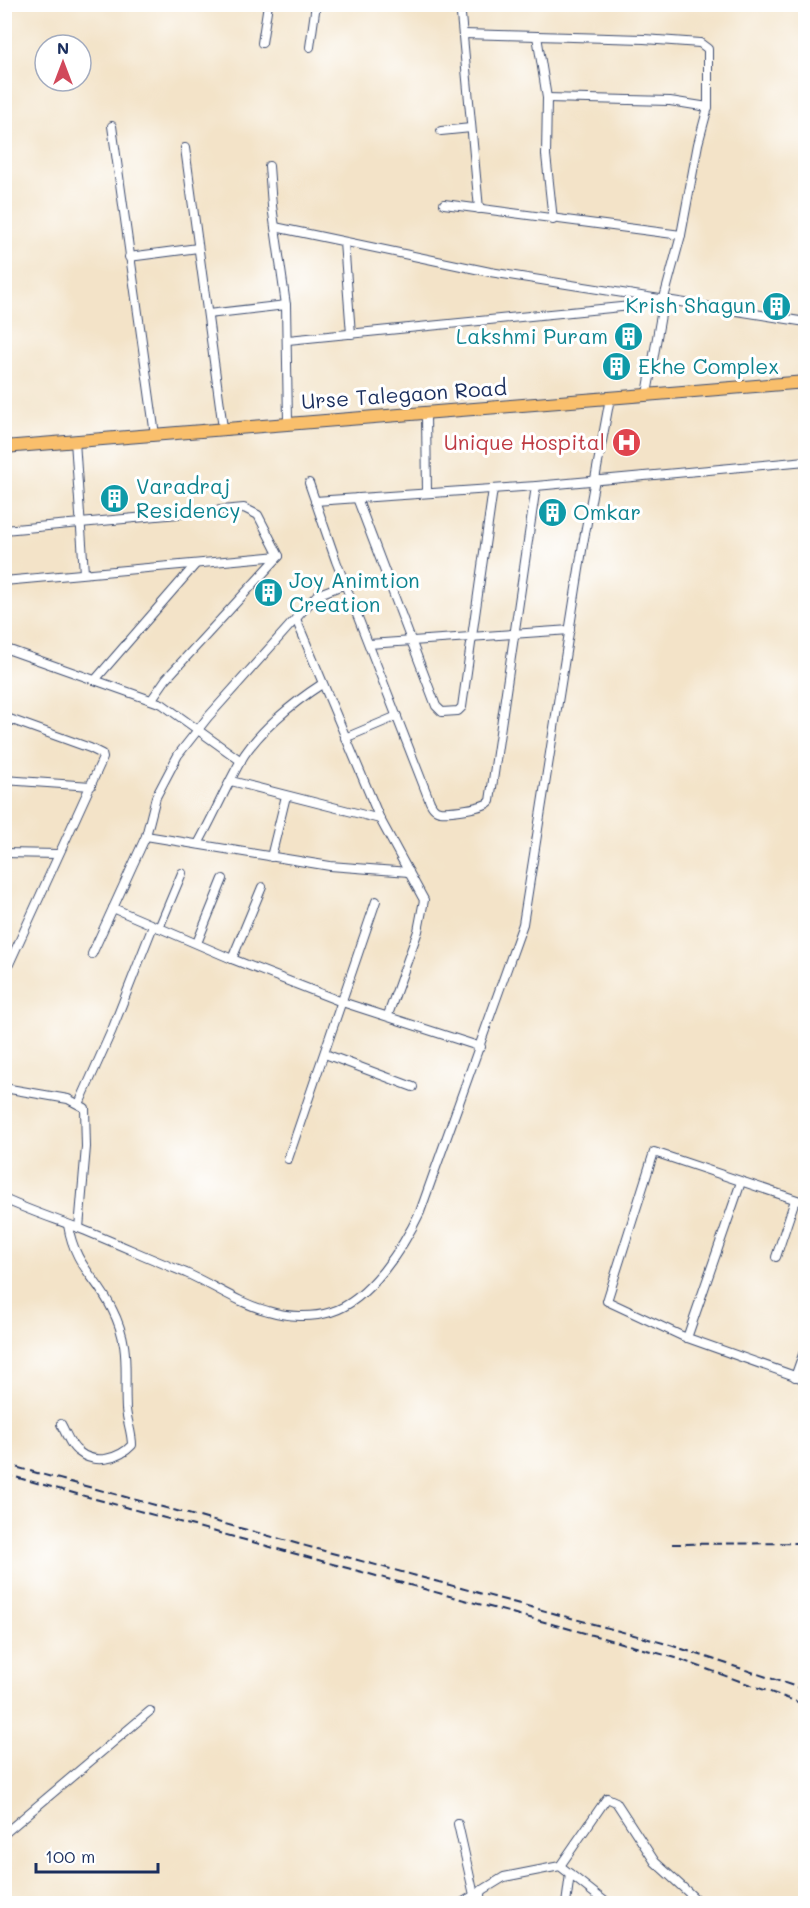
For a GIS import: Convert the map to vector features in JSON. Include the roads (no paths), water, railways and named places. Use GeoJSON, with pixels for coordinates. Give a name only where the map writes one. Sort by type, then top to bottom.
{"type":"FeatureCollection","features":[{"type":"Feature","properties":{"kind":"highway","name":"Urse Talegaon Road"},"geometry":{"type":"LineString","coordinates":[[4,447],[288,422],[426,414],[806,382]]}},
{"type":"Feature","properties":{"kind":"street"},"geometry":{"type":"LineString","coordinates":[[262,43],[268,4]]}},
{"type":"Feature","properties":{"kind":"street"},"geometry":{"type":"LineString","coordinates":[[310,47],[316,4]]}},
{"type":"Feature","properties":{"kind":"street"},"geometry":{"type":"LineString","coordinates":[[460,4],[479,209]]}},
{"type":"Feature","properties":{"kind":"street"},"geometry":{"type":"LineString","coordinates":[[462,34],[699,43],[708,49],[708,107],[698,144],[681,235],[664,298],[647,394]]}},
{"type":"Feature","properties":{"kind":"street"},"geometry":{"type":"LineString","coordinates":[[537,36],[547,98],[546,155],[553,220]]}},
{"type":"Feature","properties":{"kind":"street"},"geometry":{"type":"LineString","coordinates":[[547,98],[670,101],[708,107]]}},
{"type":"Feature","properties":{"kind":"street"},"geometry":{"type":"LineString","coordinates":[[112,126],[155,435]]}},
{"type":"Feature","properties":{"kind":"street"},"geometry":{"type":"LineString","coordinates":[[441,131],[471,128]]}},
{"type":"Feature","properties":{"kind":"street"},"geometry":{"type":"LineString","coordinates":[[185,148],[223,428]]}},
{"type":"Feature","properties":{"kind":"street"},"geometry":{"type":"LineString","coordinates":[[269,166],[286,305],[288,422]]}},
{"type":"Feature","properties":{"kind":"street"},"geometry":{"type":"LineString","coordinates":[[444,204],[681,235]]}},
{"type":"Feature","properties":{"kind":"street"},"geometry":{"type":"LineString","coordinates":[[275,227],[490,272],[806,322]]}},
{"type":"Feature","properties":{"kind":"street"},"geometry":{"type":"LineString","coordinates":[[344,242],[351,334]]}},
{"type":"Feature","properties":{"kind":"street"},"geometry":{"type":"LineString","coordinates":[[129,257],[198,248]]}},
{"type":"Feature","properties":{"kind":"street"},"geometry":{"type":"LineString","coordinates":[[288,340],[631,306],[646,297]]}},
{"type":"Feature","properties":{"kind":"street"},"geometry":{"type":"LineString","coordinates":[[208,314],[286,305]]}},
{"type":"Feature","properties":{"kind":"street"},"geometry":{"type":"LineString","coordinates":[[4,1199],[39,1215],[79,1228],[266,1311],[300,1316],[333,1312],[349,1304],[369,1287],[409,1236],[480,1047],[523,924],[610,398]]}},
{"type":"Feature","properties":{"kind":"street"},"geometry":{"type":"LineString","coordinates":[[426,414],[427,493]]}},
{"type":"Feature","properties":{"kind":"street"},"geometry":{"type":"LineString","coordinates":[[75,441],[84,573]]}},
{"type":"Feature","properties":{"kind":"street"},"geometry":{"type":"LineString","coordinates":[[315,501],[536,486],[806,461]]}},
{"type":"Feature","properties":{"kind":"street"},"geometry":{"type":"LineString","coordinates":[[309,483],[345,584],[432,807],[440,811],[486,806],[490,801],[536,486]]}},
{"type":"Feature","properties":{"kind":"street"},"geometry":{"type":"LineString","coordinates":[[357,498],[439,710],[458,711],[462,707],[493,489]]}},
{"type":"Feature","properties":{"kind":"street"},"geometry":{"type":"LineString","coordinates":[[4,530],[244,508],[258,515],[279,556]]}},
{"type":"Feature","properties":{"kind":"street"},"geometry":{"type":"LineString","coordinates":[[4,581],[279,556]]}},
{"type":"Feature","properties":{"kind":"street"},"geometry":{"type":"LineString","coordinates":[[152,699],[166,679],[279,556]]}},
{"type":"Feature","properties":{"kind":"street"},"geometry":{"type":"LineString","coordinates":[[95,680],[195,565]]}},
{"type":"Feature","properties":{"kind":"street"},"geometry":{"type":"LineString","coordinates":[[92,954],[146,836],[156,797],[178,755],[198,729],[317,596],[345,584]]}},
{"type":"Feature","properties":{"kind":"street"},"geometry":{"type":"LineString","coordinates":[[296,619],[380,819],[424,900],[423,912],[388,1016]]}},
{"type":"Feature","properties":{"kind":"street"},"geometry":{"type":"LineString","coordinates":[[369,644],[570,630]]}},
{"type":"Feature","properties":{"kind":"street"},"geometry":{"type":"LineString","coordinates":[[4,648],[152,699],[241,761]]}},
{"type":"Feature","properties":{"kind":"street"},"geometry":{"type":"LineString","coordinates":[[198,844],[241,761],[295,701],[322,684]]}},
{"type":"Feature","properties":{"kind":"street"},"geometry":{"type":"LineString","coordinates":[[345,738],[397,716]]}},
{"type":"Feature","properties":{"kind":"street"},"geometry":{"type":"LineString","coordinates":[[4,717],[102,754],[103,758],[8,960],[4,975]]}},
{"type":"Feature","properties":{"kind":"street"},"geometry":{"type":"LineString","coordinates":[[4,780],[91,786]]}},
{"type":"Feature","properties":{"kind":"street"},"geometry":{"type":"LineString","coordinates":[[231,782],[380,819]]}},
{"type":"Feature","properties":{"kind":"street"},"geometry":{"type":"LineString","coordinates":[[271,857],[286,796]]}},
{"type":"Feature","properties":{"kind":"street"},"geometry":{"type":"LineString","coordinates":[[146,836],[330,866],[409,872]]}},
{"type":"Feature","properties":{"kind":"street"},"geometry":{"type":"LineString","coordinates":[[4,853],[58,854]]}},
{"type":"Feature","properties":{"kind":"street"},"geometry":{"type":"LineString","coordinates":[[80,1104],[156,927],[182,873]]}},
{"type":"Feature","properties":{"kind":"street"},"geometry":{"type":"LineString","coordinates":[[197,944],[223,879]]}},
{"type":"Feature","properties":{"kind":"street"},"geometry":{"type":"LineString","coordinates":[[232,959],[262,887]]}},
{"type":"Feature","properties":{"kind":"street"},"geometry":{"type":"LineString","coordinates":[[288,1159],[376,901]]}},
{"type":"Feature","properties":{"kind":"street"},"geometry":{"type":"LineString","coordinates":[[113,908],[232,959],[342,1002],[480,1047]]}},
{"type":"Feature","properties":{"kind":"street"},"geometry":{"type":"LineString","coordinates":[[325,1054],[413,1087]]}},
{"type":"Feature","properties":{"kind":"street"},"geometry":{"type":"LineString","coordinates":[[4,1088],[46,1094],[86,1108],[79,1228]]}},
{"type":"Feature","properties":{"kind":"street"},"geometry":{"type":"LineString","coordinates":[[806,1203],[654,1152],[607,1301],[687,1338],[806,1380]]}},
{"type":"Feature","properties":{"kind":"street"},"geometry":{"type":"LineString","coordinates":[[687,1338],[741,1182]]}},
{"type":"Feature","properties":{"kind":"street"},"geometry":{"type":"LineString","coordinates":[[776,1257],[795,1200]]}},
{"type":"Feature","properties":{"kind":"street"},"geometry":{"type":"LineString","coordinates":[[61,1424],[80,1453],[90,1457],[109,1459],[132,1445],[126,1407],[128,1368],[121,1335],[112,1307],[83,1268],[70,1240],[68,1224]]}},
{"type":"Feature","properties":{"kind":"street"},"geometry":{"type":"LineString","coordinates":[[795,1377],[806,1346]]}},
{"type":"Feature","properties":{"kind":"street"},"geometry":{"type":"LineString","coordinates":[[4,1834],[150,1711]]}},
{"type":"Feature","properties":{"kind":"street"},"geometry":{"type":"LineString","coordinates":[[460,1904],[504,1877],[560,1866],[607,1798],[616,1803],[655,1862],[701,1904]]}},
{"type":"Feature","properties":{"kind":"street"},"geometry":{"type":"LineString","coordinates":[[458,1824],[474,1895]]}},
{"type":"Feature","properties":{"kind":"street"},"geometry":{"type":"LineString","coordinates":[[560,1866],[608,1904]]}},
{"type":"Feature","properties":{"kind":"street"},"geometry":{"type":"LineString","coordinates":[[566,1904],[570,1874]]}},
{"type":"Feature","properties":{"kind":"street"},"geometry":{"type":"LineString","coordinates":[[479,1904],[482,1890]]}},
{"type":"Feature","properties":{"kind":"railway"},"geometry":{"type":"LineString","coordinates":[[4,1464],[667,1644],[806,1690]]}},
{"type":"Feature","properties":{"kind":"railway"},"geometry":{"type":"LineString","coordinates":[[4,1474],[676,1658],[806,1705]]}},
{"type":"Feature","properties":{"kind":"railway"},"geometry":{"type":"LineString","coordinates":[[672,1544],[806,1543]]}},
{"type":"Feature","properties":{"kind":"place","name":"Krish Shagun"},"geometry":{"type":"Point","coordinates":[777,306]}},
{"type":"Feature","properties":{"kind":"place","name":"Lakshmi Puram"},"geometry":{"type":"Point","coordinates":[629,337]}},
{"type":"Feature","properties":{"kind":"place","name":"Ekhe Complex"},"geometry":{"type":"Point","coordinates":[617,367]}},
{"type":"Feature","properties":{"kind":"place","name":"Unique Hospital"},"geometry":{"type":"Point","coordinates":[626,443]}},
{"type":"Feature","properties":{"kind":"place","name":"Varadraj Residency"},"geometry":{"type":"Point","coordinates":[115,499]}},
{"type":"Feature","properties":{"kind":"place","name":"Omkar"},"geometry":{"type":"Point","coordinates":[552,513]}},
{"type":"Feature","properties":{"kind":"place","name":"Joy Animtion Creation"},"geometry":{"type":"Point","coordinates":[268,593]}}]}
